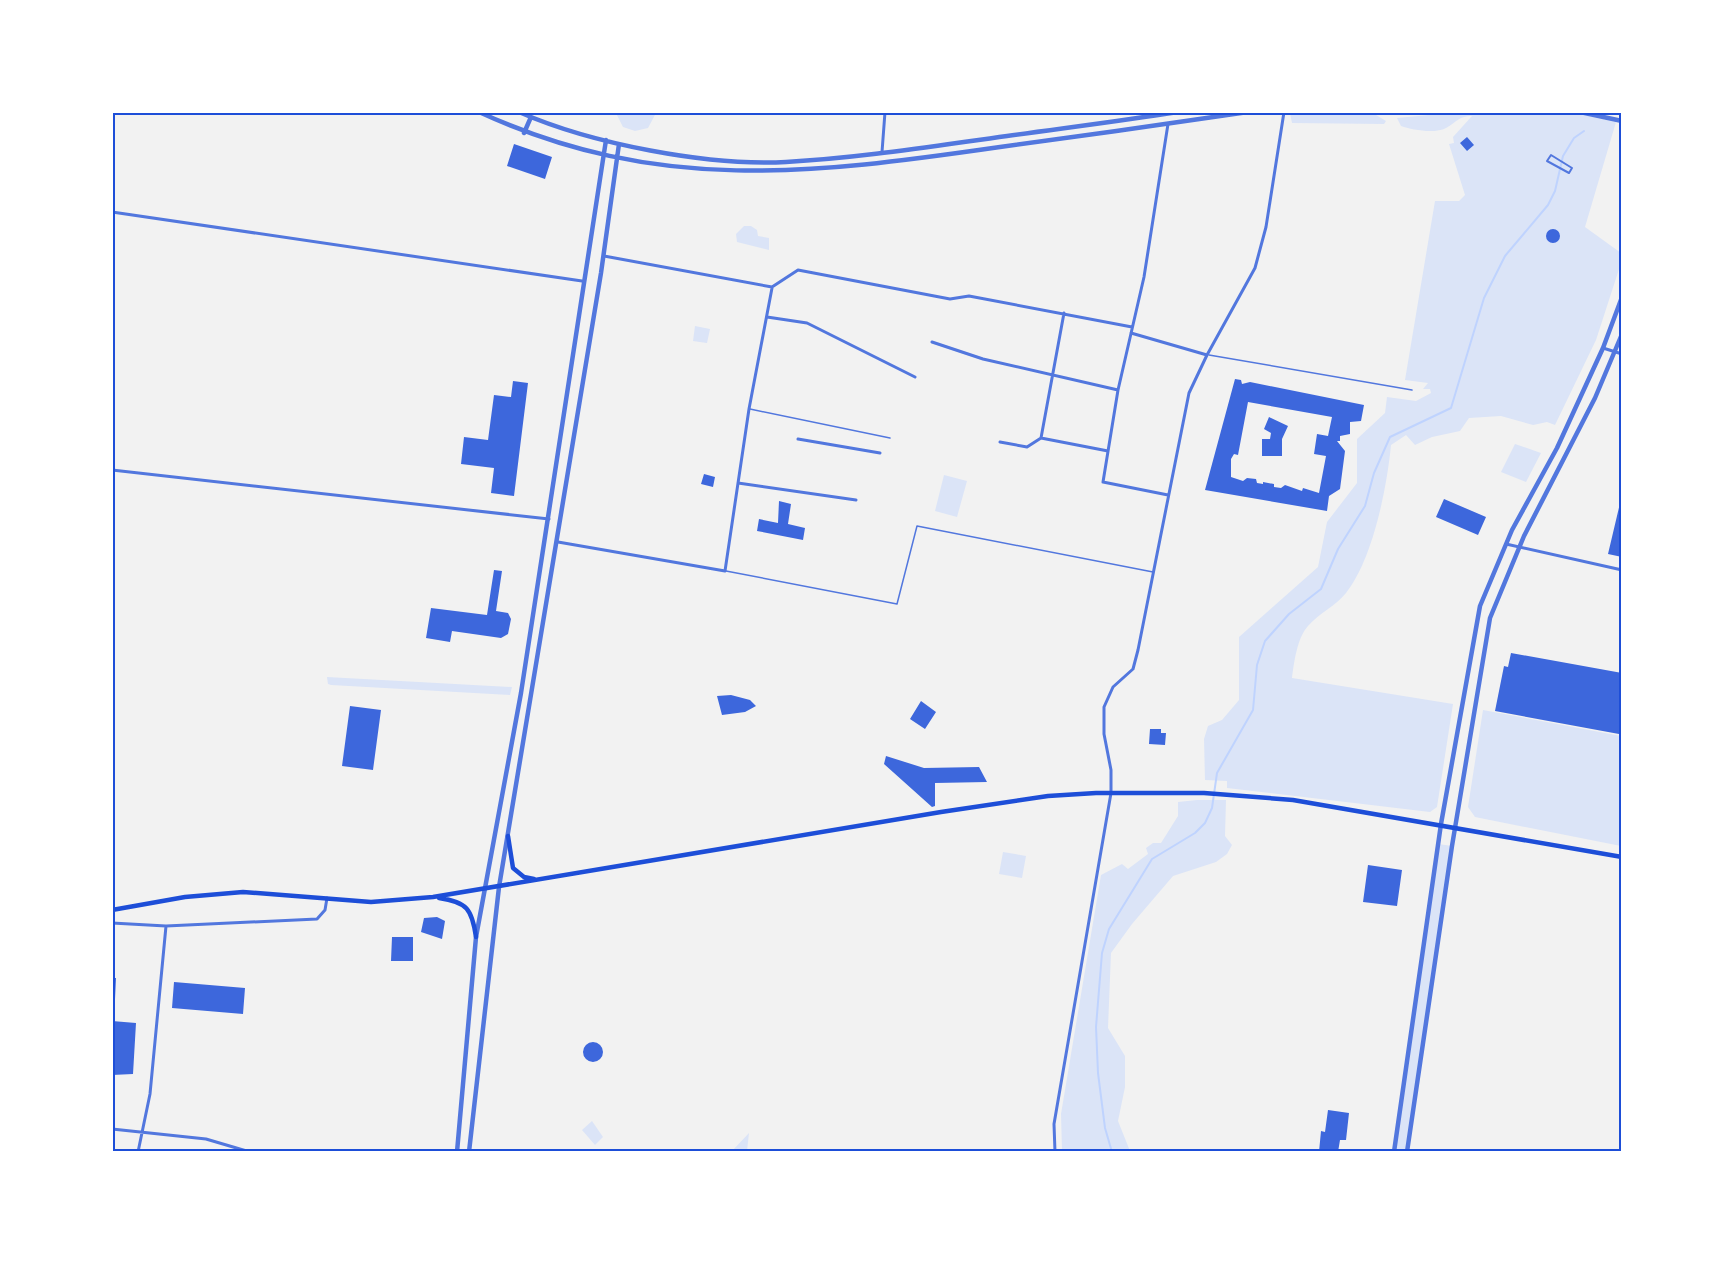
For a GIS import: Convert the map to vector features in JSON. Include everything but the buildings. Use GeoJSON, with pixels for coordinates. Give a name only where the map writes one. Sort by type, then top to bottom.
{"type":"FeatureCollection","features":[{"type":"Feature","properties":{"kind":"main road"},"geometry":{"type":"LineString","coordinates":[[112,910],[185,897],[231,893],[389,902],[433,897],[1000,802],[1048,796],[1111,793],[1226,794],[1344,807],[1622,857]]}},
{"type":"Feature","properties":{"kind":"main road"},"geometry":{"type":"LineString","coordinates":[[508,836],[513,868],[524,877],[537,880]]}},
{"type":"Feature","properties":{"kind":"main road"},"geometry":{"type":"LineString","coordinates":[[433,897],[456,901],[464,905],[473,920],[476,937]]}},
{"type":"Feature","properties":{"kind":"street"},"geometry":{"type":"LineString","coordinates":[[479,112],[524,133],[616,159],[699,169],[799,171],[878,165],[1248,112]]}},
{"type":"Feature","properties":{"kind":"street"},"geometry":{"type":"LineString","coordinates":[[519,112],[619,144],[703,157],[761,162],[882,153],[1178,112]]}},
{"type":"Feature","properties":{"kind":"street"},"geometry":{"type":"LineString","coordinates":[[882,153],[885,112]]}},
{"type":"Feature","properties":{"kind":"street"},"geometry":{"type":"LineString","coordinates":[[1055,1152],[1054,1124],[1111,793],[1111,770],[1104,734],[1104,707],[1113,687],[1133,669],[1189,393],[1207,355],[1255,268],[1275,175],[1284,112]]}},
{"type":"Feature","properties":{"kind":"street"},"geometry":{"type":"LineString","coordinates":[[1580,112],[1622,121]]}},
{"type":"Feature","properties":{"kind":"street"},"geometry":{"type":"LineString","coordinates":[[524,133],[531,117]]}},
{"type":"Feature","properties":{"kind":"street"},"geometry":{"type":"LineString","coordinates":[[1168,124],[1144,277],[1118,390],[1103,482],[1168,495]]}},
{"type":"Feature","properties":{"kind":"street"},"geometry":{"type":"LineString","coordinates":[[457,1152],[476,937],[521,693],[549,519],[582,281],[606,140]]}},
{"type":"Feature","properties":{"kind":"street"},"geometry":{"type":"LineString","coordinates":[[469,1152],[499,887],[558,542],[619,144]]}},
{"type":"Feature","properties":{"kind":"street"},"geometry":{"type":"LineString","coordinates":[[1551,155],[1572,168],[1569,173],[1547,161],[1551,155]]}},
{"type":"Feature","properties":{"kind":"street"},"geometry":{"type":"LineString","coordinates":[[112,212],[582,281]]}},
{"type":"Feature","properties":{"kind":"street"},"geometry":{"type":"LineString","coordinates":[[603,256],[772,287],[798,270],[950,299],[969,296],[1132,327]]}},
{"type":"Feature","properties":{"kind":"street"},"geometry":{"type":"LineString","coordinates":[[558,542],[725,571],[749,409],[772,287]]}},
{"type":"Feature","properties":{"kind":"street"},"geometry":{"type":"LineString","coordinates":[[1394,1152],[1441,824],[1480,606],[1506,544],[1557,448],[1603,348],[1622,297]]}},
{"type":"Feature","properties":{"kind":"street"},"geometry":{"type":"LineString","coordinates":[[1041,438],[1064,313]]}},
{"type":"Feature","properties":{"kind":"street"},"geometry":{"type":"LineString","coordinates":[[767,317],[807,323],[915,377]]}},
{"type":"Feature","properties":{"kind":"street"},"geometry":{"type":"LineString","coordinates":[[1131,333],[1207,355]]}},
{"type":"Feature","properties":{"kind":"street"},"geometry":{"type":"LineString","coordinates":[[1407,1152],[1455,828],[1490,618],[1518,548],[1595,398],[1622,334]]}},
{"type":"Feature","properties":{"kind":"street"},"geometry":{"type":"LineString","coordinates":[[932,342],[983,359],[1118,390]]}},
{"type":"Feature","properties":{"kind":"street"},"geometry":{"type":"LineString","coordinates":[[1603,348],[1622,354]]}},
{"type":"Feature","properties":{"kind":"street"},"geometry":{"type":"LineString","coordinates":[[1000,442],[1026,447],[1041,438],[1108,452]]}},
{"type":"Feature","properties":{"kind":"street"},"geometry":{"type":"LineString","coordinates":[[798,440],[880,453]]}},
{"type":"Feature","properties":{"kind":"street"},"geometry":{"type":"LineString","coordinates":[[112,470],[549,519]]}},
{"type":"Feature","properties":{"kind":"street"},"geometry":{"type":"LineString","coordinates":[[738,483],[856,500]]}},
{"type":"Feature","properties":{"kind":"street"},"geometry":{"type":"LineString","coordinates":[[1506,544],[1622,570]]}},
{"type":"Feature","properties":{"kind":"street"},"geometry":{"type":"LineString","coordinates":[[112,923],[166,926],[316,919],[325,910],[327,898]]}},
{"type":"Feature","properties":{"kind":"street"},"geometry":{"type":"LineString","coordinates":[[138,1152],[150,1094],[166,926]]}},
{"type":"Feature","properties":{"kind":"street"},"geometry":{"type":"LineString","coordinates":[[112,1130],[206,1139],[250,1152]]}},
{"type":"Feature","properties":{"kind":"lane"},"geometry":{"type":"LineString","coordinates":[[1207,355],[1412,390]]}},
{"type":"Feature","properties":{"kind":"lane"},"geometry":{"type":"LineString","coordinates":[[749,409],[890,438]]}},
{"type":"Feature","properties":{"kind":"lane"},"geometry":{"type":"LineString","coordinates":[[725,571],[897,604],[916,526],[1153,572]]}},
{"type":"Feature","properties":{"kind":"shaded area"},"geometry":{"type":"Polygon","coordinates":[[[616,112],[656,113],[648,128],[635,131],[623,127],[616,112]]]}},
{"type":"Feature","properties":{"kind":"shaded area"},"geometry":{"type":"Polygon","coordinates":[[[1354,112],[1376,115],[1386,121],[1384,124],[1292,123],[1290,113],[1354,112]]]}},
{"type":"Feature","properties":{"kind":"shaded area"},"geometry":{"type":"Polygon","coordinates":[[[1461,112],[1569,112],[1616,122],[1585,227],[1621,253],[1621,263],[1596,340],[1555,425],[1547,422],[1533,425],[1501,416],[1469,418],[1460,431],[1432,437],[1415,445],[1406,435],[1391,445],[1377,522],[1356,579],[1337,602],[1308,626],[1299,644],[1292,678],[1453,704],[1437,807],[1430,812],[1227,788],[1227,781],[1205,780],[1204,739],[1208,726],[1222,720],[1239,700],[1239,637],[1318,567],[1327,522],[1357,483],[1357,439],[1385,413],[1387,397],[1416,401],[1431,393],[1430,389],[1423,389],[1428,383],[1405,380],[1435,201],[1459,201],[1465,195],[1449,144],[1454,143],[1453,137],[1472,116],[1460,118],[1441,130],[1430,131],[1401,126],[1397,118],[1461,112]]]}},
{"type":"Feature","properties":{"kind":"shaded area"},"geometry":{"type":"Polygon","coordinates":[[[744,226],[751,226],[757,230],[758,236],[769,238],[769,250],[737,242],[736,234],[744,226]]]}},
{"type":"Feature","properties":{"kind":"shaded area"},"geometry":{"type":"Polygon","coordinates":[[[695,326],[710,329],[707,343],[693,341],[695,326]]]}},
{"type":"Feature","properties":{"kind":"shaded area"},"geometry":{"type":"Polygon","coordinates":[[[1515,444],[1541,453],[1526,482],[1501,472],[1515,444]]]}},
{"type":"Feature","properties":{"kind":"shaded area"},"geometry":{"type":"Polygon","coordinates":[[[944,475],[967,481],[957,517],[935,511],[944,475]]]}},
{"type":"Feature","properties":{"kind":"shaded area"},"geometry":{"type":"Polygon","coordinates":[[[327,677],[512,687],[510,695],[331,685],[328,684],[327,677]]]}},
{"type":"Feature","properties":{"kind":"shaded area"},"geometry":{"type":"Polygon","coordinates":[[[1483,710],[1621,736],[1621,846],[1475,817],[1468,807],[1483,710]]]}},
{"type":"Feature","properties":{"kind":"shaded area"},"geometry":{"type":"Polygon","coordinates":[[[1226,800],[1225,836],[1232,845],[1227,854],[1216,862],[1173,876],[1132,924],[1111,953],[1108,1028],[1125,1056],[1125,1087],[1118,1121],[1130,1151],[1062,1151],[1061,1114],[1101,875],[1122,864],[1128,869],[1148,854],[1146,848],[1153,843],[1161,843],[1178,816],[1178,802],[1226,800]]]}},
{"type":"Feature","properties":{"kind":"shaded area"},"geometry":{"type":"Polygon","coordinates":[[[1438,844],[1452,846],[1407,1151],[1394,1152],[1438,844]]]}},
{"type":"Feature","properties":{"kind":"shaded area"},"geometry":{"type":"Polygon","coordinates":[[[1003,852],[1026,856],[1022,878],[999,874],[1003,852]]]}},
{"type":"Feature","properties":{"kind":"shaded area"},"geometry":{"type":"Polygon","coordinates":[[[592,1121],[603,1137],[595,1145],[582,1130],[592,1121]]]}},
{"type":"Feature","properties":{"kind":"shaded area"},"geometry":{"type":"Polygon","coordinates":[[[749,1133],[747,1151],[732,1151],[749,1133]]]}},
{"type":"Feature","properties":{"kind":"waterway"},"geometry":{"type":"LineString","coordinates":[[1112,1152],[1105,1128],[1098,1073],[1096,1027],[1102,953],[1109,929],[1152,859],[1195,833],[1205,823],[1212,808],[1217,773],[1253,710],[1257,665],[1265,641],[1289,614],[1321,589],[1338,549],[1365,506],[1374,473],[1390,437],[1451,408],[1484,298],[1505,256],[1548,205],[1555,191],[1563,156],[1574,138],[1584,131]]}}]}
